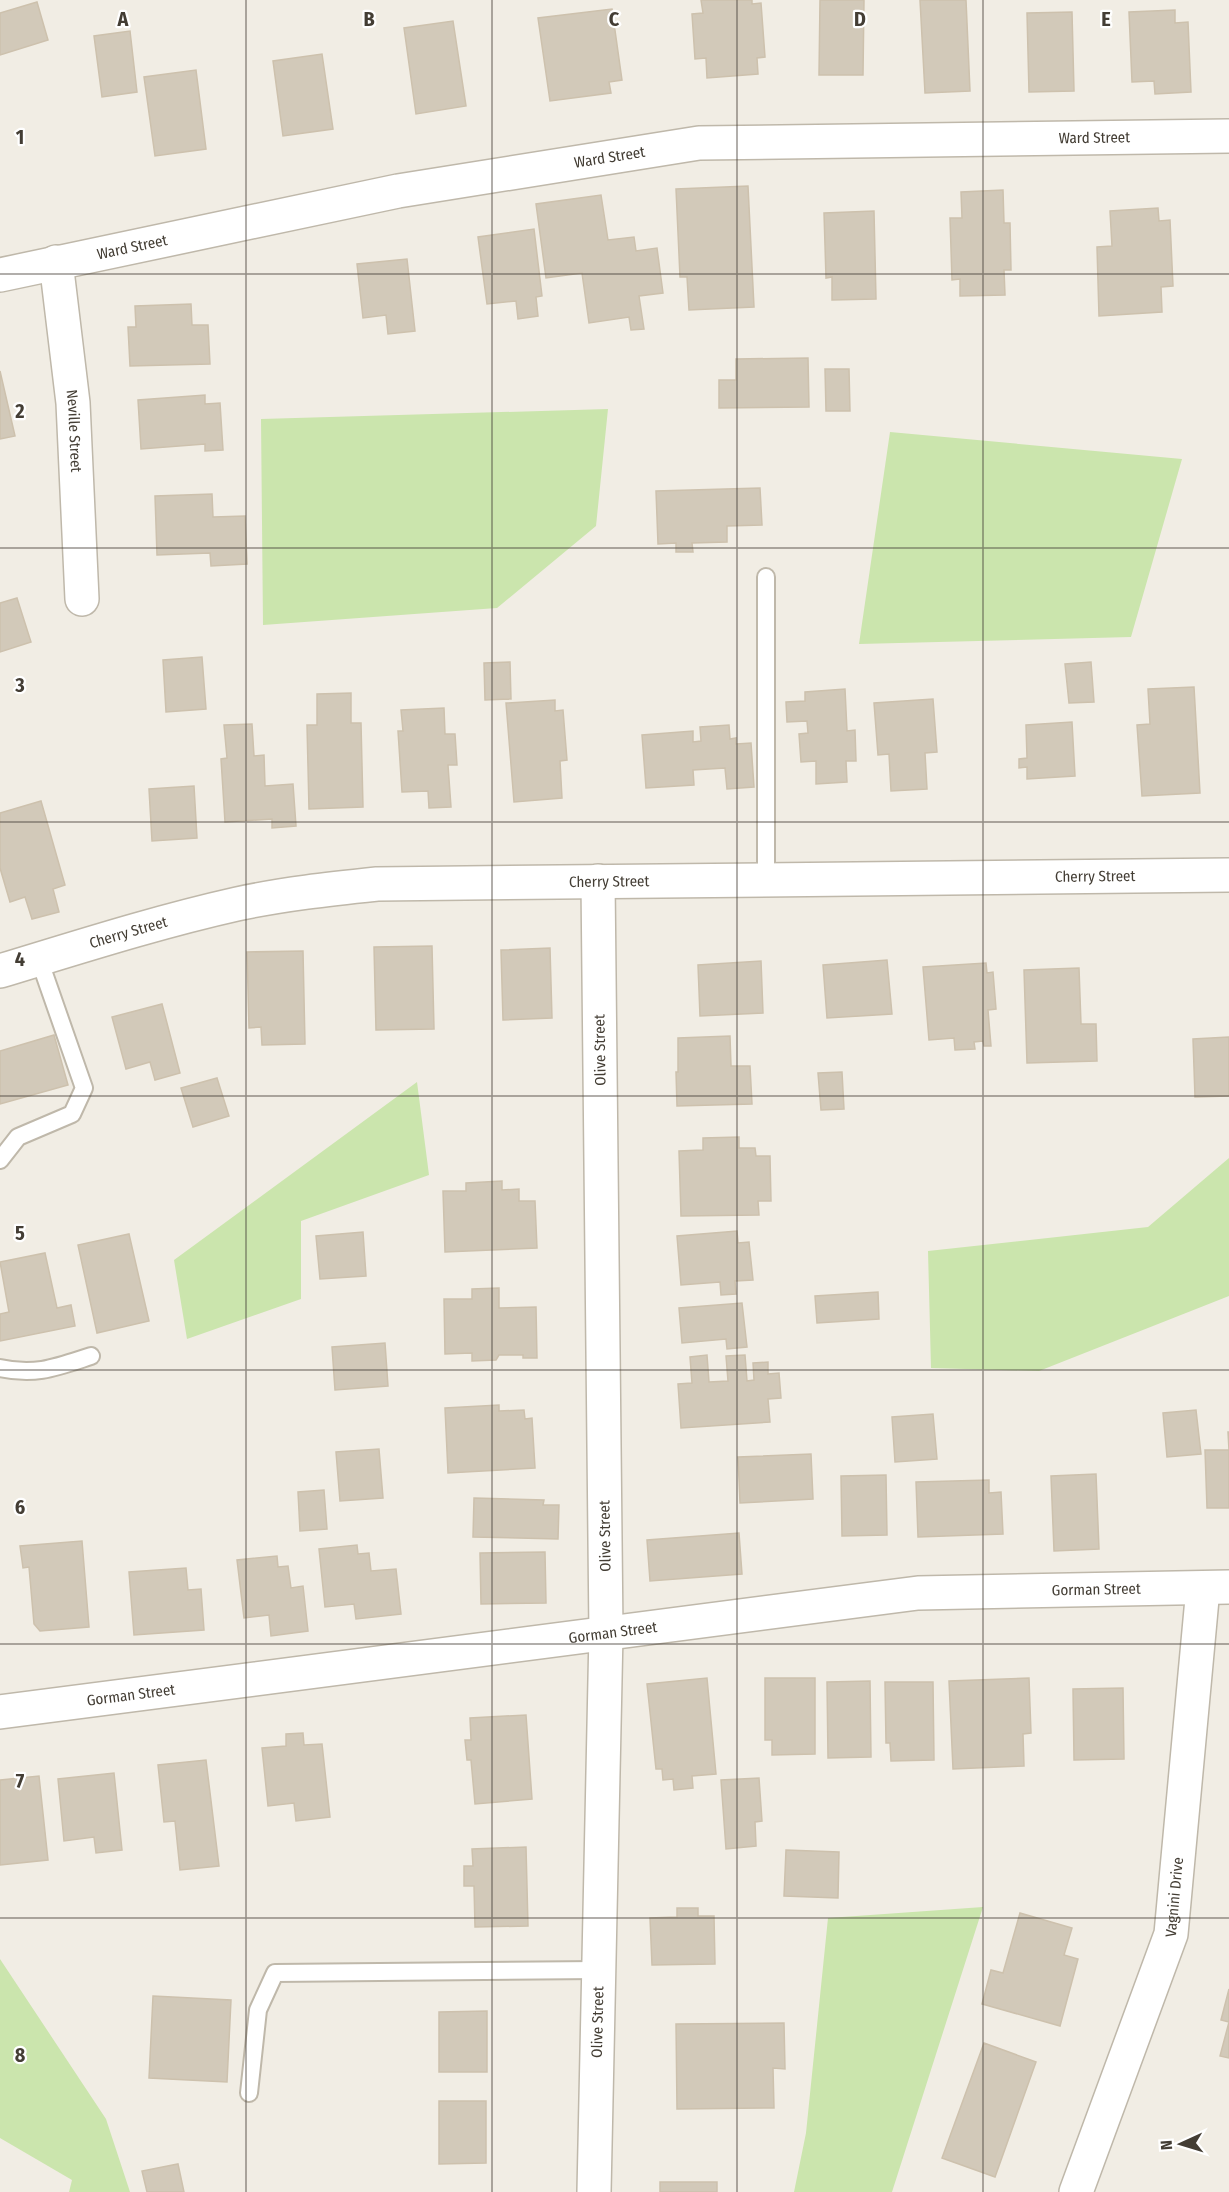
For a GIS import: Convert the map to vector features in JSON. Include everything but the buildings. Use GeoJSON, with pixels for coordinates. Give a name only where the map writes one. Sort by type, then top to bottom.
{"type":"FeatureCollection","features":[{"type":"Feature","properties":{"kind":"street","name":"Ward Street"},"geometry":{"type":"LineString","coordinates":[[0,275],[398,191],[699,143],[1229,136]]}},
{"type":"Feature","properties":{"kind":"street","name":"Neville Street"},"geometry":{"type":"LineString","coordinates":[[56,262],[73,403],[82,598]]}},
{"type":"Feature","properties":{"kind":"street","name":"Cherry Street"},"geometry":{"type":"LineString","coordinates":[[0,971],[176,919],[239,903],[306,891],[377,884],[1229,875]]}},
{"type":"Feature","properties":{"kind":"street","name":"Olive Street"},"geometry":{"type":"LineString","coordinates":[[594,2192],[606,1633],[598,881]]}},
{"type":"Feature","properties":{"kind":"street","name":"Gorman Street"},"geometry":{"type":"LineString","coordinates":[[0,1712],[918,1593],[1216,1587]]}},
{"type":"Feature","properties":{"kind":"street","name":"Vagnini Drive"},"geometry":{"type":"LineString","coordinates":[[1076,2192],[1171,1934],[1216,1587]]}},
{"type":"Feature","properties":{"kind":"lane"},"geometry":{"type":"LineString","coordinates":[[766,577],[766,879]]}},
{"type":"Feature","properties":{"kind":"lane"},"geometry":{"type":"LineString","coordinates":[[0,1160],[18,1137],[72,1114],[84,1088],[39,959]]}},
{"type":"Feature","properties":{"kind":"lane"},"geometry":{"type":"LineString","coordinates":[[0,1368],[20,1372],[53,1369],[91,1356]]}},
{"type":"Feature","properties":{"kind":"lane"},"geometry":{"type":"LineString","coordinates":[[249,2093],[258,2010],[276,1973],[599,1971]]}},
{"type":"Feature","properties":{"kind":"green space"},"geometry":{"type":"Polygon","coordinates":[[[608,409],[596,526],[497,608],[263,625],[261,419],[608,409]]]}},
{"type":"Feature","properties":{"kind":"green space"},"geometry":{"type":"Polygon","coordinates":[[[890,432],[1182,459],[1131,637],[859,644],[890,432]]]}},
{"type":"Feature","properties":{"kind":"green space"},"geometry":{"type":"Polygon","coordinates":[[[417,1082],[429,1175],[301,1221],[301,1299],[187,1339],[174,1260],[417,1082]]]}},
{"type":"Feature","properties":{"kind":"green space"},"geometry":{"type":"Polygon","coordinates":[[[1229,1158],[1229,1296],[1039,1371],[931,1368],[928,1251],[1148,1227],[1229,1158]]]}},
{"type":"Feature","properties":{"kind":"green space"},"geometry":{"type":"Polygon","coordinates":[[[983,1907],[892,2192],[794,2192],[806,2133],[828,1918],[983,1907]]]}},
{"type":"Feature","properties":{"kind":"green space"},"geometry":{"type":"Polygon","coordinates":[[[0,1959],[106,2119],[130,2192],[69,2192],[72,2180],[0,2138],[0,1959]]]}}]}
